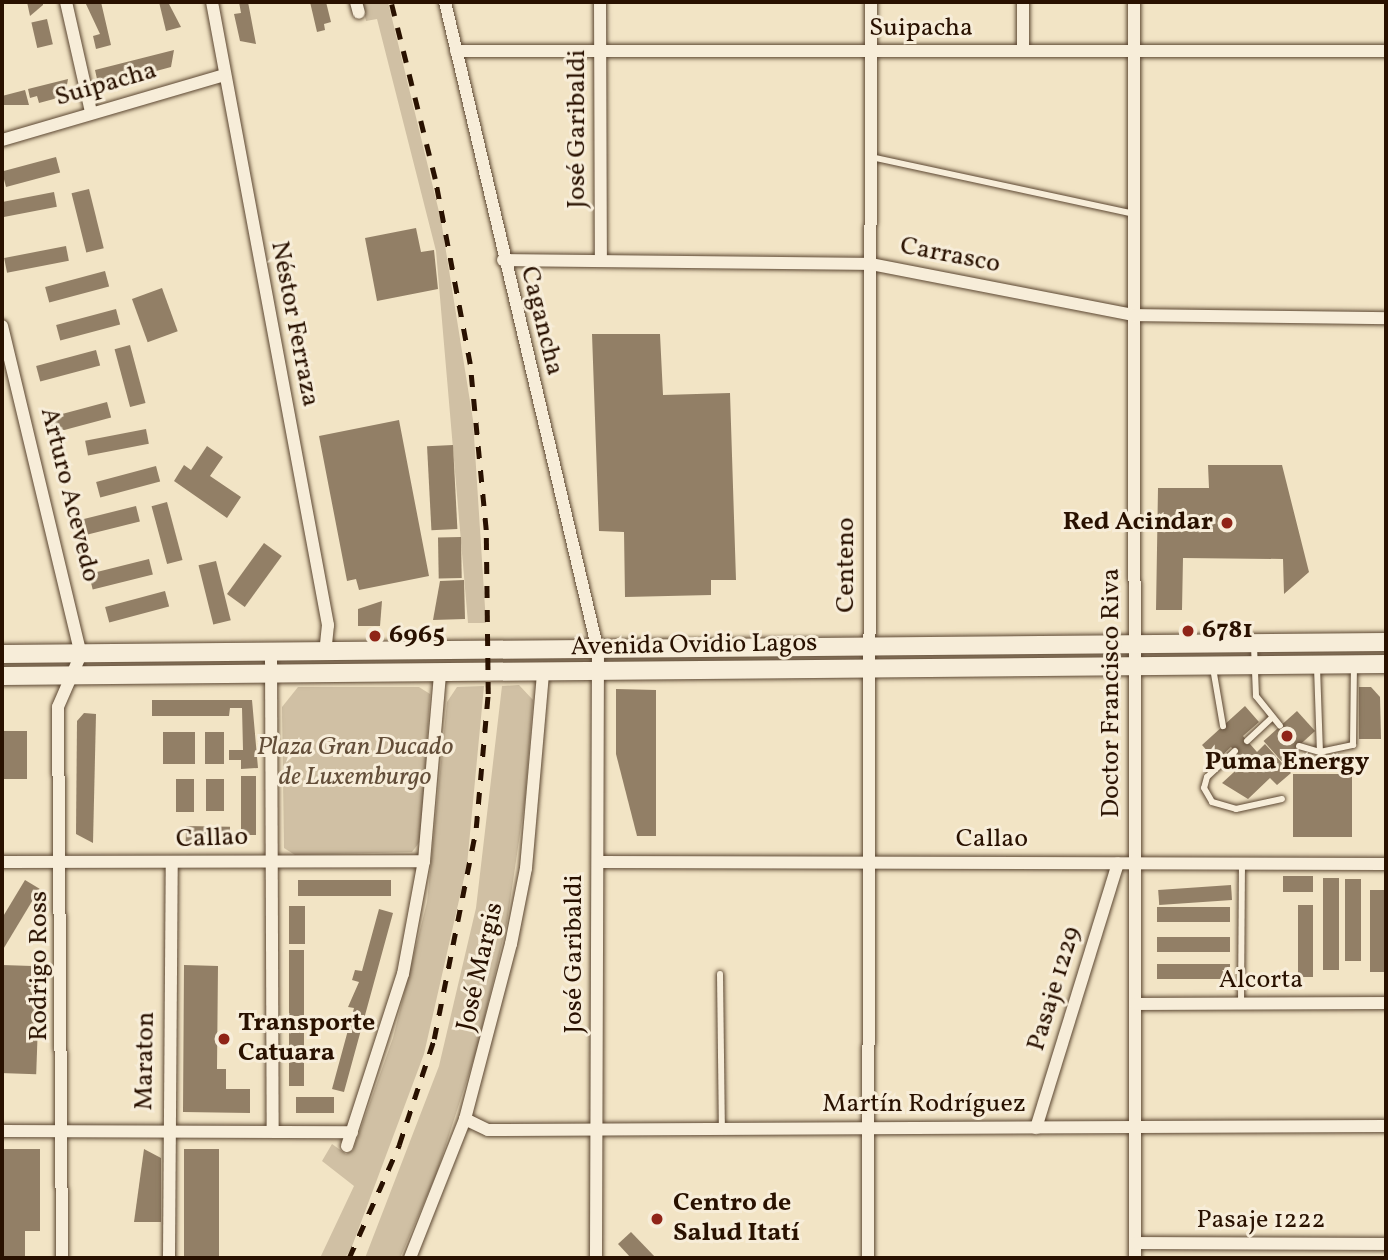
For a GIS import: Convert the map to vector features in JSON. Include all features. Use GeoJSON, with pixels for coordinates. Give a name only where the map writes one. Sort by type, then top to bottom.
{"type":"FeatureCollection","features":[{"type":"Feature","properties":{"kind":"main road","name":"Avenida Ovidio Lagos"},"geometry":{"type":"LineString","coordinates":[[2,654],[325,654],[1386,642]]}},
{"type":"Feature","properties":{"kind":"main road","name":"Avenida Ovidio Lagos"},"geometry":{"type":"LineString","coordinates":[[2,676],[271,677],[1135,670],[1386,664]]}},
{"type":"Feature","properties":{"kind":"street"},"geometry":{"type":"LineString","coordinates":[[66,2],[91,112]]}},
{"type":"Feature","properties":{"kind":"street","name":"Néstor Ferraza"},"geometry":{"type":"LineString","coordinates":[[212,2],[328,625],[325,654]]}},
{"type":"Feature","properties":{"kind":"street","name":"Cagancha"},"geometry":{"type":"LineString","coordinates":[[445,2],[503,260],[598,650]]}},
{"type":"Feature","properties":{"kind":"street","name":"José Garibaldi"},"geometry":{"type":"LineString","coordinates":[[600,2],[601,257]]}},
{"type":"Feature","properties":{"kind":"street","name":"Centeno"},"geometry":{"type":"LineString","coordinates":[[868,1128],[872,2]]}},
{"type":"Feature","properties":{"kind":"street"},"geometry":{"type":"LineString","coordinates":[[1023,2],[1023,51]]}},
{"type":"Feature","properties":{"kind":"street","name":"Doctor Francisco Riva"},"geometry":{"type":"LineString","coordinates":[[1134,2],[1135,1258]]}},
{"type":"Feature","properties":{"kind":"street","name":"Suipacha"},"geometry":{"type":"LineString","coordinates":[[456,51],[1386,51]]}},
{"type":"Feature","properties":{"kind":"street","name":"Suipacha"},"geometry":{"type":"LineString","coordinates":[[2,141],[91,112],[225,75]]}},
{"type":"Feature","properties":{"kind":"street","name":"Carrasco"},"geometry":{"type":"LineString","coordinates":[[503,260],[601,257],[871,264],[1133,315],[1386,318]]}},
{"type":"Feature","properties":{"kind":"street","name":"Arturo Acevedo"},"geometry":{"type":"LineString","coordinates":[[2,326],[81,654]]}},
{"type":"Feature","properties":{"kind":"street","name":"José Garibaldi"},"geometry":{"type":"LineString","coordinates":[[596,1258],[598,650]]}},
{"type":"Feature","properties":{"kind":"street"},"geometry":{"type":"LineString","coordinates":[[70,675],[81,654]]}},
{"type":"Feature","properties":{"kind":"street"},"geometry":{"type":"LineString","coordinates":[[271,654],[272,1131]]}},
{"type":"Feature","properties":{"kind":"street","name":"José Margis"},"geometry":{"type":"LineString","coordinates":[[410,1258],[465,1119],[526,868],[543,674]]}},
{"type":"Feature","properties":{"kind":"street","name":"Rodrigo Ross"},"geometry":{"type":"LineString","coordinates":[[62,1258],[62,862],[58,707],[70,675]]}},
{"type":"Feature","properties":{"kind":"street"},"geometry":{"type":"LineString","coordinates":[[347,1146],[402,974],[424,861],[440,675]]}},
{"type":"Feature","properties":{"kind":"street","name":"Callao"},"geometry":{"type":"LineString","coordinates":[[2,862],[172,864],[272,859],[424,861]]}},
{"type":"Feature","properties":{"kind":"street","name":"Callao"},"geometry":{"type":"LineString","coordinates":[[598,862],[1386,864]]}},
{"type":"Feature","properties":{"kind":"street","name":"Pasaje 1229"},"geometry":{"type":"LineString","coordinates":[[1036,1128],[1118,863]]}},
{"type":"Feature","properties":{"kind":"street","name":"Maraton"},"geometry":{"type":"LineString","coordinates":[[169,1258],[172,864]]}},
{"type":"Feature","properties":{"kind":"street","name":"Alcorta"},"geometry":{"type":"LineString","coordinates":[[1135,1004],[1386,1003]]}},
{"type":"Feature","properties":{"kind":"street","name":"Martín Rodríguez"},"geometry":{"type":"LineString","coordinates":[[465,1119],[488,1130],[1386,1126]]}},
{"type":"Feature","properties":{"kind":"street"},"geometry":{"type":"LineString","coordinates":[[867,1258],[868,1128]]}},
{"type":"Feature","properties":{"kind":"street"},"geometry":{"type":"LineString","coordinates":[[2,1131],[62,1129],[352,1132]]}},
{"type":"Feature","properties":{"kind":"street","name":"Pasaje 1222"},"geometry":{"type":"LineString","coordinates":[[1135,1243],[1386,1244]]}},
{"type":"Feature","properties":{"kind":"lane"},"geometry":{"type":"LineString","coordinates":[[871,157],[1134,214]]}},
{"type":"Feature","properties":{"kind":"lane"},"geometry":{"type":"LineString","coordinates":[[1254,644],[1256,696],[1280,726]]}},
{"type":"Feature","properties":{"kind":"lane"},"geometry":{"type":"LineString","coordinates":[[1299,746],[1320,752],[1347,750],[1355,741],[1354,664]]}},
{"type":"Feature","properties":{"kind":"lane"},"geometry":{"type":"LineString","coordinates":[[1317,665],[1320,752]]}},
{"type":"Feature","properties":{"kind":"lane"},"geometry":{"type":"LineString","coordinates":[[1213,668],[1223,726]]}},
{"type":"Feature","properties":{"kind":"lane"},"geometry":{"type":"LineString","coordinates":[[1247,741],[1272,718]]}},
{"type":"Feature","properties":{"kind":"lane"},"geometry":{"type":"LineString","coordinates":[[1236,751],[1207,777],[1212,802],[1236,809],[1282,799]]}},
{"type":"Feature","properties":{"kind":"lane"},"geometry":{"type":"LineString","coordinates":[[1241,1004],[1242,864]]}},
{"type":"Feature","properties":{"kind":"lane"},"geometry":{"type":"LineString","coordinates":[[720,974],[722,1129]]}},
{"type":"Feature","properties":{"kind":"green space"},"geometry":{"type":"Polygon","coordinates":[[[362,2],[388,2],[441,220],[473,420],[486,623],[468,623],[436,251],[377,19],[366,21],[362,2]]]}},
{"type":"Feature","properties":{"kind":"green space"},"geometry":{"type":"Polygon","coordinates":[[[519,685],[533,700],[525,800],[507,922],[478,1046],[436,1175],[400,1258],[365,1258],[439,1066],[476,908],[502,686],[519,685]]]}},
{"type":"Feature","properties":{"kind":"green space"},"geometry":{"type":"Polygon","coordinates":[[[484,686],[467,865],[424,1054],[351,1249],[345,1258],[320,1258],[354,1186],[322,1161],[332,1144],[346,1154],[353,1150],[393,1038],[427,902],[447,702],[457,687],[484,686]]]}},
{"type":"Feature","properties":{"kind":"green space","name":"Plaza Gran Ducado de Luxemburgo"},"geometry":{"type":"Polygon","coordinates":[[[298,687],[419,687],[430,694],[421,840],[412,852],[295,855],[284,848],[282,707],[298,687]]]}},
{"type":"Feature","properties":{"kind":"building"},"geometry":{"type":"Polygon","coordinates":[[[27,2],[43,2],[43,5],[30,16],[27,2]]]}},
{"type":"Feature","properties":{"kind":"building"},"geometry":{"type":"Polygon","coordinates":[[[85,2],[101,2],[111,45],[96,49],[93,36],[100,34],[85,2]]]}},
{"type":"Feature","properties":{"kind":"building"},"geometry":{"type":"Polygon","coordinates":[[[159,2],[168,2],[181,27],[166,31],[159,2]]]}},
{"type":"Feature","properties":{"kind":"building"},"geometry":{"type":"Polygon","coordinates":[[[239,2],[248,2],[256,44],[240,41],[234,14],[241,13],[239,2]]]}},
{"type":"Feature","properties":{"kind":"building"},"geometry":{"type":"Polygon","coordinates":[[[310,2],[326,2],[331,22],[324,24],[325,30],[317,32],[310,2]]]}},
{"type":"Feature","properties":{"kind":"building"},"geometry":{"type":"Polygon","coordinates":[[[47,19],[53,44],[37,48],[31,23],[47,19]]]}},
{"type":"Feature","properties":{"kind":"building"},"geometry":{"type":"Polygon","coordinates":[[[174,50],[171,67],[145,74],[144,67],[136,69],[131,77],[105,84],[97,79],[95,70],[174,50]]]}},
{"type":"Feature","properties":{"kind":"building"},"geometry":{"type":"Polygon","coordinates":[[[68,79],[65,96],[39,103],[37,96],[30,98],[28,89],[68,79]]]}},
{"type":"Feature","properties":{"kind":"building"},"geometry":{"type":"Polygon","coordinates":[[[25,90],[29,105],[2,105],[2,96],[25,90]]]}},
{"type":"Feature","properties":{"kind":"building"},"geometry":{"type":"Polygon","coordinates":[[[56,157],[60,172],[6,187],[2,171],[56,157]]]}},
{"type":"Feature","properties":{"kind":"building"},"geometry":{"type":"Polygon","coordinates":[[[89,189],[104,248],[86,253],[72,193],[89,189]]]}},
{"type":"Feature","properties":{"kind":"building"},"geometry":{"type":"Polygon","coordinates":[[[54,192],[57,207],[4,217],[2,202],[54,192]]]}},
{"type":"Feature","properties":{"kind":"building"},"geometry":{"type":"Polygon","coordinates":[[[416,228],[421,252],[434,250],[438,289],[377,301],[365,238],[416,228]]]}},
{"type":"Feature","properties":{"kind":"building"},"geometry":{"type":"Polygon","coordinates":[[[66,246],[69,261],[7,273],[4,258],[66,246]]]}},
{"type":"Feature","properties":{"kind":"building"},"geometry":{"type":"Polygon","coordinates":[[[105,271],[109,286],[49,303],[45,287],[105,271]]]}},
{"type":"Feature","properties":{"kind":"building"},"geometry":{"type":"Polygon","coordinates":[[[162,288],[178,331],[148,342],[132,299],[162,288]]]}},
{"type":"Feature","properties":{"kind":"building"},"geometry":{"type":"Polygon","coordinates":[[[116,309],[120,324],[60,341],[56,325],[116,309]]]}},
{"type":"Feature","properties":{"kind":"building"},"geometry":{"type":"Polygon","coordinates":[[[592,334],[660,334],[663,395],[730,393],[736,580],[711,580],[711,595],[625,597],[624,532],[599,531],[592,334]]]}},
{"type":"Feature","properties":{"kind":"building"},"geometry":{"type":"Polygon","coordinates":[[[130,345],[146,403],[130,407],[115,349],[130,345]]]}},
{"type":"Feature","properties":{"kind":"building"},"geometry":{"type":"Polygon","coordinates":[[[96,350],[100,365],[40,382],[36,366],[96,350]]]}},
{"type":"Feature","properties":{"kind":"building"},"geometry":{"type":"Polygon","coordinates":[[[107,402],[111,417],[51,434],[47,418],[107,402]]]}},
{"type":"Feature","properties":{"kind":"building"},"geometry":{"type":"Polygon","coordinates":[[[399,420],[429,576],[359,590],[356,579],[347,581],[319,436],[399,420]]]}},
{"type":"Feature","properties":{"kind":"building"},"geometry":{"type":"Polygon","coordinates":[[[146,429],[149,444],[88,456],[85,441],[146,429]]]}},
{"type":"Feature","properties":{"kind":"building"},"geometry":{"type":"Polygon","coordinates":[[[453,445],[457,529],[431,530],[427,446],[453,445]]]}},
{"type":"Feature","properties":{"kind":"building"},"geometry":{"type":"Polygon","coordinates":[[[207,446],[223,457],[210,476],[241,497],[227,518],[174,481],[184,465],[191,470],[207,446]]]}},
{"type":"Feature","properties":{"kind":"building","name":"Red Acindar"},"geometry":{"type":"Polygon","coordinates":[[[1208,465],[1282,465],[1309,572],[1284,594],[1283,559],[1183,558],[1182,610],[1156,610],[1158,488],[1209,488],[1208,465]]]}},
{"type":"Feature","properties":{"kind":"building"},"geometry":{"type":"Polygon","coordinates":[[[156,466],[160,481],[100,498],[96,482],[156,466]]]}},
{"type":"Feature","properties":{"kind":"building"},"geometry":{"type":"Polygon","coordinates":[[[167,502],[183,560],[167,564],[152,506],[167,502]]]}},
{"type":"Feature","properties":{"kind":"building"},"geometry":{"type":"Polygon","coordinates":[[[136,506],[140,522],[79,537],[75,521],[136,506]]]}},
{"type":"Feature","properties":{"kind":"building"},"geometry":{"type":"Polygon","coordinates":[[[438,537],[461,537],[462,578],[439,578],[438,537]]]}},
{"type":"Feature","properties":{"kind":"building"},"geometry":{"type":"Polygon","coordinates":[[[264,543],[282,556],[245,607],[227,594],[264,543]]]}},
{"type":"Feature","properties":{"kind":"building"},"geometry":{"type":"Polygon","coordinates":[[[149,559],[153,575],[93,590],[89,574],[149,559]]]}},
{"type":"Feature","properties":{"kind":"building"},"geometry":{"type":"Polygon","coordinates":[[[216,561],[231,620],[213,625],[199,565],[216,561]]]}},
{"type":"Feature","properties":{"kind":"building"},"geometry":{"type":"Polygon","coordinates":[[[464,580],[465,619],[433,620],[440,581],[464,580]]]}},
{"type":"Feature","properties":{"kind":"building"},"geometry":{"type":"Polygon","coordinates":[[[165,591],[169,606],[109,623],[105,607],[165,591]]]}},
{"type":"Feature","properties":{"kind":"building"},"geometry":{"type":"Polygon","coordinates":[[[382,601],[380,626],[358,626],[358,609],[382,601]]]}},
{"type":"Feature","properties":{"kind":"building"},"geometry":{"type":"Polygon","coordinates":[[[1359,687],[1371,687],[1380,697],[1381,739],[1359,739],[1359,687]]]}},
{"type":"Feature","properties":{"kind":"building"},"geometry":{"type":"Polygon","coordinates":[[[616,689],[656,690],[656,836],[637,836],[616,754],[616,689]]]}},
{"type":"Feature","properties":{"kind":"building"},"geometry":{"type":"Polygon","coordinates":[[[152,700],[252,700],[258,768],[241,769],[241,760],[229,760],[229,750],[243,750],[242,708],[230,708],[229,716],[152,716],[152,700]]]}},
{"type":"Feature","properties":{"kind":"building"},"geometry":{"type":"Polygon","coordinates":[[[1245,706],[1259,722],[1243,736],[1257,752],[1265,744],[1291,773],[1277,785],[1270,778],[1248,799],[1222,783],[1245,762],[1231,747],[1216,761],[1202,745],[1245,706]]]}},
{"type":"Feature","properties":{"kind":"building"},"geometry":{"type":"Polygon","coordinates":[[[1297,711],[1315,731],[1282,761],[1264,741],[1297,711]]]}},
{"type":"Feature","properties":{"kind":"building"},"geometry":{"type":"Polygon","coordinates":[[[84,713],[96,714],[93,843],[76,834],[77,721],[84,713]]]}},
{"type":"Feature","properties":{"kind":"building"},"geometry":{"type":"Polygon","coordinates":[[[2,731],[27,731],[27,779],[2,779],[2,731]]]}},
{"type":"Feature","properties":{"kind":"building"},"geometry":{"type":"Polygon","coordinates":[[[163,732],[195,732],[195,764],[163,764],[163,732]]]}},
{"type":"Feature","properties":{"kind":"building"},"geometry":{"type":"Polygon","coordinates":[[[205,732],[224,732],[224,764],[205,764],[205,732]]]}},
{"type":"Feature","properties":{"kind":"building"},"geometry":{"type":"Polygon","coordinates":[[[1293,774],[1352,774],[1352,837],[1293,837],[1293,774]]]}},
{"type":"Feature","properties":{"kind":"building"},"geometry":{"type":"Polygon","coordinates":[[[241,776],[256,776],[256,835],[241,835],[241,776]]]}},
{"type":"Feature","properties":{"kind":"building"},"geometry":{"type":"Polygon","coordinates":[[[176,779],[194,779],[194,812],[176,812],[176,779]]]}},
{"type":"Feature","properties":{"kind":"building"},"geometry":{"type":"Polygon","coordinates":[[[206,779],[224,779],[224,811],[206,811],[206,779]]]}},
{"type":"Feature","properties":{"kind":"building"},"geometry":{"type":"Polygon","coordinates":[[[186,826],[230,827],[230,843],[186,842],[186,826]]]}},
{"type":"Feature","properties":{"kind":"building"},"geometry":{"type":"Polygon","coordinates":[[[1283,876],[1313,876],[1313,892],[1283,892],[1283,876]]]}},
{"type":"Feature","properties":{"kind":"building"},"geometry":{"type":"Polygon","coordinates":[[[1323,878],[1339,878],[1339,970],[1323,970],[1323,878]]]}},
{"type":"Feature","properties":{"kind":"building"},"geometry":{"type":"Polygon","coordinates":[[[1345,879],[1361,879],[1361,961],[1345,961],[1345,879]]]}},
{"type":"Feature","properties":{"kind":"building"},"geometry":{"type":"Polygon","coordinates":[[[25,880],[40,889],[2,951],[2,918],[25,880]]]}},
{"type":"Feature","properties":{"kind":"building"},"geometry":{"type":"Polygon","coordinates":[[[298,880],[391,880],[391,896],[298,896],[298,880]]]}},
{"type":"Feature","properties":{"kind":"building"},"geometry":{"type":"Polygon","coordinates":[[[1231,885],[1232,900],[1159,905],[1158,890],[1231,885]]]}},
{"type":"Feature","properties":{"kind":"building"},"geometry":{"type":"Polygon","coordinates":[[[1370,890],[1385,890],[1385,972],[1370,972],[1370,890]]]}},
{"type":"Feature","properties":{"kind":"building"},"geometry":{"type":"Polygon","coordinates":[[[1298,905],[1313,905],[1313,977],[1298,977],[1298,905]]]}},
{"type":"Feature","properties":{"kind":"building"},"geometry":{"type":"Polygon","coordinates":[[[289,906],[305,906],[305,944],[289,944],[289,906]]]}},
{"type":"Feature","properties":{"kind":"building"},"geometry":{"type":"Polygon","coordinates":[[[1157,907],[1230,907],[1230,922],[1157,922],[1157,907]]]}},
{"type":"Feature","properties":{"kind":"building"},"geometry":{"type":"Polygon","coordinates":[[[379,909],[393,913],[344,1092],[332,1089],[354,1008],[348,1007],[359,982],[352,980],[355,970],[362,971],[379,909]]]}},
{"type":"Feature","properties":{"kind":"building"},"geometry":{"type":"Polygon","coordinates":[[[1157,937],[1230,937],[1230,952],[1157,952],[1157,937]]]}},
{"type":"Feature","properties":{"kind":"building"},"geometry":{"type":"Polygon","coordinates":[[[289,950],[304,950],[304,1016],[289,1016],[289,950]]]}},
{"type":"Feature","properties":{"kind":"building"},"geometry":{"type":"Polygon","coordinates":[[[1157,964],[1230,964],[1230,979],[1157,979],[1157,964]]]}},
{"type":"Feature","properties":{"kind":"building"},"geometry":{"type":"Polygon","coordinates":[[[2,965],[40,966],[36,1074],[2,1073],[2,965]]]}},
{"type":"Feature","properties":{"kind":"building"},"geometry":{"type":"Polygon","coordinates":[[[184,965],[218,966],[217,1069],[226,1069],[226,1089],[250,1089],[250,1113],[183,1112],[184,965]]]}},
{"type":"Feature","properties":{"kind":"building"},"geometry":{"type":"Polygon","coordinates":[[[289,1020],[304,1020],[304,1086],[289,1086],[289,1020]]]}},
{"type":"Feature","properties":{"kind":"building"},"geometry":{"type":"Polygon","coordinates":[[[296,1097],[334,1097],[334,1113],[296,1113],[296,1097]]]}},
{"type":"Feature","properties":{"kind":"building"},"geometry":{"type":"Polygon","coordinates":[[[2,1149],[40,1149],[40,1231],[25,1231],[25,1258],[2,1258],[2,1149]]]}},
{"type":"Feature","properties":{"kind":"building"},"geometry":{"type":"Polygon","coordinates":[[[144,1149],[161,1158],[161,1222],[134,1222],[144,1149]]]}},
{"type":"Feature","properties":{"kind":"building"},"geometry":{"type":"Polygon","coordinates":[[[184,1149],[219,1149],[219,1258],[184,1258],[184,1149]]]}},
{"type":"Feature","properties":{"kind":"building"},"geometry":{"type":"Polygon","coordinates":[[[631,1232],[656,1258],[631,1258],[618,1244],[631,1232]]]}},
{"type":"Feature","properties":{"kind":"railway"},"geometry":{"type":"LineString","coordinates":[[349,1258],[399,1145],[434,1039],[476,828],[488,694],[486,530],[470,364],[435,179],[391,2]]}},
{"type":"Feature","properties":{"kind":"place","name":"Red Acindar"},"geometry":{"type":"Point","coordinates":[1227,523]}},
{"type":"Feature","properties":{"kind":"place","name":"6781"},"geometry":{"type":"Point","coordinates":[1188,631]}},
{"type":"Feature","properties":{"kind":"place","name":"6965"},"geometry":{"type":"Point","coordinates":[375,636]}},
{"type":"Feature","properties":{"kind":"place","name":"Puma Energy"},"geometry":{"type":"Point","coordinates":[1287,736]}},
{"type":"Feature","properties":{"kind":"place","name":"Transporte Catuara"},"geometry":{"type":"Point","coordinates":[224,1039]}},
{"type":"Feature","properties":{"kind":"place","name":"Centro de Salud Itatí"},"geometry":{"type":"Point","coordinates":[657,1219]}}]}
